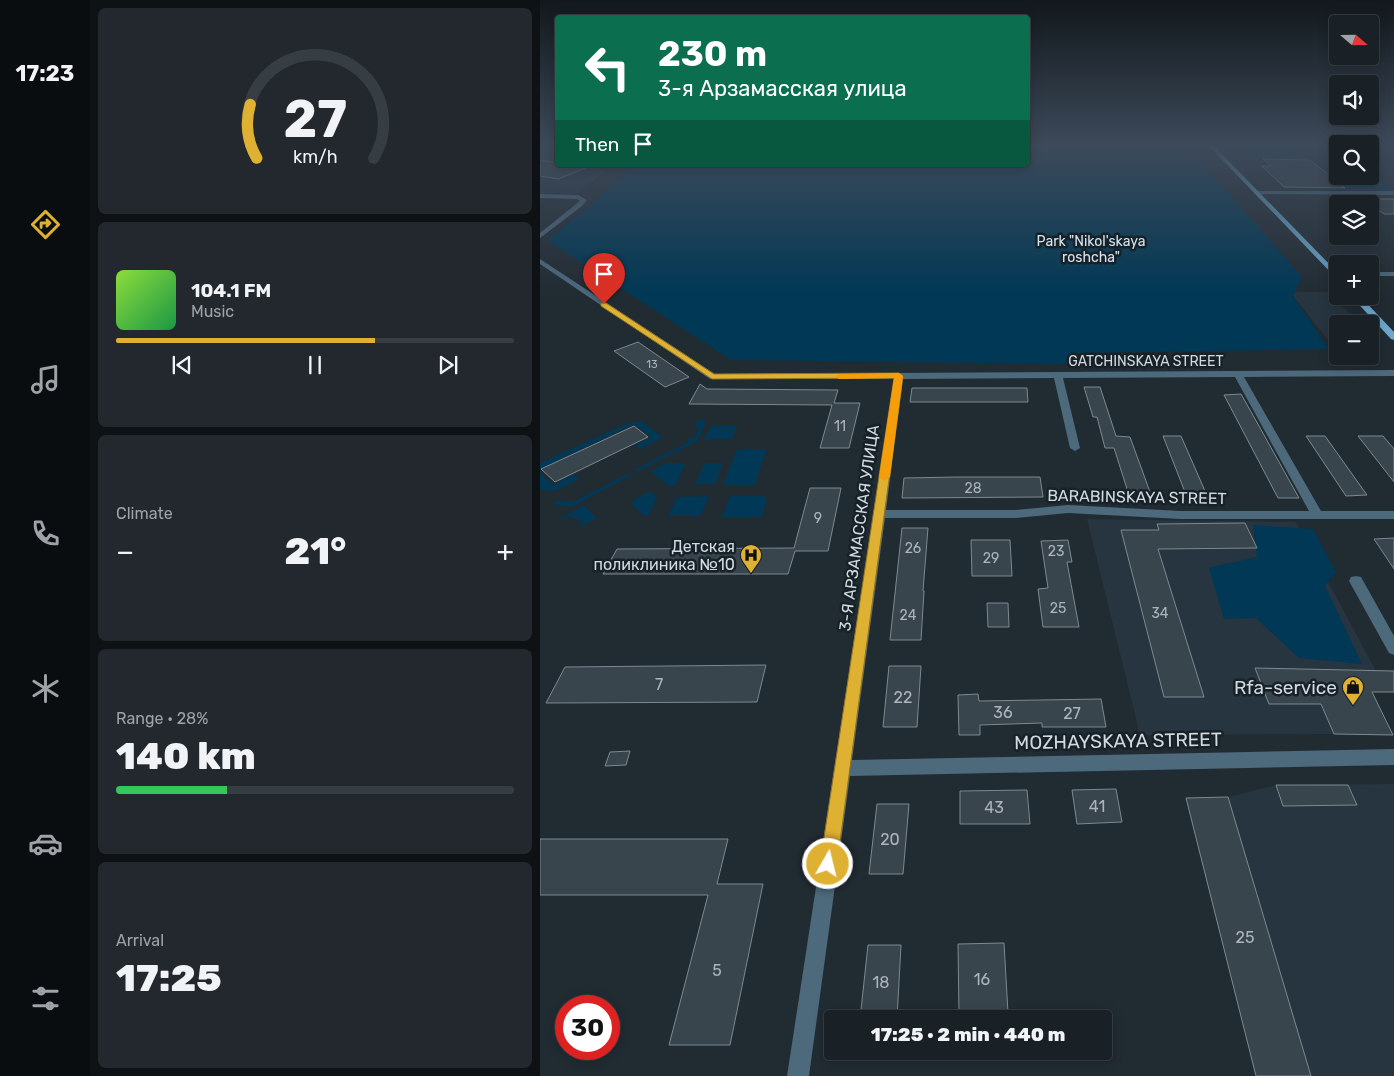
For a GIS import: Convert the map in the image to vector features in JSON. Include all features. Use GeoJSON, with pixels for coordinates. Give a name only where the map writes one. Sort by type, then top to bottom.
{"type":"FeatureCollection","features":[{"type":"Feature","properties":{"kind":"main road"},"geometry":{"type":"LineString","coordinates":[[1259,196],[1329,268]]}},
{"type":"Feature","properties":{"kind":"main road"},"geometry":{"type":"LineString","coordinates":[[1364,305],[1394,337]]}},
{"type":"Feature","properties":{"kind":"street"},"geometry":{"type":"LineString","coordinates":[[540,236],[584,200],[578,197],[548,196]]}},
{"type":"Feature","properties":{"kind":"street"},"geometry":{"type":"LineString","coordinates":[[540,261],[712,377],[899,376]]}},
{"type":"Feature","properties":{"kind":"street"},"geometry":{"type":"LineString","coordinates":[[1379,274],[1394,274]]}},
{"type":"Feature","properties":{"kind":"street","name":"GATCHINSKAYA STREET"},"geometry":{"type":"LineString","coordinates":[[899,376],[1394,373]]}},
{"type":"Feature","properties":{"kind":"street"},"geometry":{"type":"LineString","coordinates":[[1238,374],[1317,514]]}},
{"type":"Feature","properties":{"kind":"street"},"geometry":{"type":"LineString","coordinates":[[1058,375],[1075,448]]}},
{"type":"Feature","properties":{"kind":"street","name":"3-Я АРЗАМАССКАЯ УЛИЦА"},"geometry":{"type":"LineString","coordinates":[[798,1076],[899,376]]}},
{"type":"Feature","properties":{"kind":"street","name":"BARABINSKAYA STREET"},"geometry":{"type":"LineString","coordinates":[[879,514],[1015,514],[1068,509],[1181,515],[1394,515]]}},
{"type":"Feature","properties":{"kind":"street"},"geometry":{"type":"LineString","coordinates":[[1356,581],[1394,649]]}},
{"type":"Feature","properties":{"kind":"street","name":"MOZHAYSKAYA STREET"},"geometry":{"type":"LineString","coordinates":[[842,768],[1394,757]]}},
{"type":"Feature","properties":{"kind":"shaded area"},"geometry":{"type":"Polygon","coordinates":[[[1290,292],[1329,292],[1329,305],[1341,305],[1350,315],[1329,315],[1329,341],[1290,292]]]}},
{"type":"Feature","properties":{"kind":"shaded area"},"geometry":{"type":"Polygon","coordinates":[[[1087,519],[1296,522],[1376,671],[1307,670],[1334,734],[1140,735],[1087,519]]]}},
{"type":"Feature","properties":{"kind":"shaded area"},"geometry":{"type":"Polygon","coordinates":[[[1394,784],[1394,1076],[1256,1076],[1186,798],[1228,797],[1276,785],[1394,784]]]}},
{"type":"Feature","properties":{"kind":"green space","name":"Park \"Nikol'skaya roshcha\""},"geometry":{"type":"Polygon","coordinates":[[[600,196],[1231,196],[1302,277],[1293,296],[1329,349],[1073,353],[1064,364],[731,360],[547,240],[598,200],[600,196]]]}},
{"type":"Feature","properties":{"kind":"green space"},"geometry":{"type":"Polygon","coordinates":[[[704,418],[705,424],[697,441],[637,472],[634,470],[687,443],[689,438],[694,438],[699,428],[694,427],[696,422],[704,418]]]}},
{"type":"Feature","properties":{"kind":"green space"},"geometry":{"type":"Polygon","coordinates":[[[641,421],[661,436],[660,439],[640,449],[636,445],[651,437],[634,424],[540,469],[540,463],[628,423],[641,421]]]}},
{"type":"Feature","properties":{"kind":"green space"},"geometry":{"type":"Polygon","coordinates":[[[711,426],[737,426],[732,439],[704,440],[711,426]]]}},
{"type":"Feature","properties":{"kind":"green space"},"geometry":{"type":"Polygon","coordinates":[[[737,449],[767,449],[755,485],[723,485],[737,449]]]}},
{"type":"Feature","properties":{"kind":"green space"},"geometry":{"type":"Polygon","coordinates":[[[666,463],[686,463],[675,486],[669,486],[650,471],[666,463]]]}},
{"type":"Feature","properties":{"kind":"green space"},"geometry":{"type":"Polygon","coordinates":[[[704,463],[723,463],[715,484],[695,484],[704,463]]]}},
{"type":"Feature","properties":{"kind":"green space"},"geometry":{"type":"Polygon","coordinates":[[[540,472],[553,485],[574,474],[579,479],[555,490],[545,491],[540,489],[540,472]]]}},
{"type":"Feature","properties":{"kind":"green space"},"geometry":{"type":"Polygon","coordinates":[[[629,473],[631,475],[572,507],[552,504],[556,500],[573,502],[629,473]]]}},
{"type":"Feature","properties":{"kind":"green space"},"geometry":{"type":"Polygon","coordinates":[[[650,491],[657,498],[649,515],[644,516],[630,502],[650,491]]]}},
{"type":"Feature","properties":{"kind":"green space"},"geometry":{"type":"Polygon","coordinates":[[[709,496],[701,516],[668,516],[677,497],[709,496]]]}},
{"type":"Feature","properties":{"kind":"green space"},"geometry":{"type":"Polygon","coordinates":[[[730,496],[763,496],[767,499],[762,517],[722,517],[730,496]]]}},
{"type":"Feature","properties":{"kind":"green space"},"geometry":{"type":"Polygon","coordinates":[[[584,505],[597,518],[580,527],[578,526],[584,522],[568,516],[563,520],[560,518],[584,505]]]}},
{"type":"Feature","properties":{"kind":"green space"},"geometry":{"type":"Polygon","coordinates":[[[1253,525],[1313,529],[1336,572],[1325,586],[1362,664],[1299,658],[1256,618],[1224,619],[1209,568],[1257,557],[1253,525]]]}},
{"type":"Feature","properties":{"kind":"building"},"geometry":{"type":"Polygon","coordinates":[[[1379,199],[1394,199],[1394,214],[1384,214],[1379,210],[1379,199]]]}},
{"type":"Feature","properties":{"kind":"building"},"geometry":{"type":"Polygon","coordinates":[[[638,342],[689,377],[665,387],[614,351],[638,342]]]}},
{"type":"Feature","properties":{"kind":"building"},"geometry":{"type":"Polygon","coordinates":[[[700,384],[707,389],[838,390],[834,403],[860,403],[849,448],[820,448],[832,405],[689,404],[700,384]]]}},
{"type":"Feature","properties":{"kind":"building"},"geometry":{"type":"Polygon","coordinates":[[[1084,387],[1100,387],[1116,436],[1130,437],[1150,492],[1128,492],[1114,448],[1105,448],[1097,417],[1093,417],[1084,387]]]}},
{"type":"Feature","properties":{"kind":"building"},"geometry":{"type":"Polygon","coordinates":[[[912,388],[1027,388],[1028,402],[910,402],[912,388]]]}},
{"type":"Feature","properties":{"kind":"building"},"geometry":{"type":"Polygon","coordinates":[[[1241,394],[1299,498],[1278,498],[1224,395],[1241,394]]]}},
{"type":"Feature","properties":{"kind":"building"},"geometry":{"type":"Polygon","coordinates":[[[634,426],[648,437],[555,482],[541,469],[634,426]]]}},
{"type":"Feature","properties":{"kind":"building"},"geometry":{"type":"Polygon","coordinates":[[[1163,436],[1181,436],[1205,491],[1185,492],[1163,436]]]}},
{"type":"Feature","properties":{"kind":"building"},"geometry":{"type":"Polygon","coordinates":[[[1306,436],[1325,436],[1367,495],[1346,496],[1306,436]]]}},
{"type":"Feature","properties":{"kind":"building"},"geometry":{"type":"Polygon","coordinates":[[[1358,436],[1383,436],[1394,449],[1394,482],[1358,436]]]}},
{"type":"Feature","properties":{"kind":"building"},"geometry":{"type":"Polygon","coordinates":[[[1040,477],[1043,497],[902,498],[904,478],[1040,477]]]}},
{"type":"Feature","properties":{"kind":"building"},"geometry":{"type":"Polygon","coordinates":[[[810,488],[841,488],[828,551],[795,551],[788,574],[603,574],[617,549],[794,548],[810,488]]]}},
{"type":"Feature","properties":{"kind":"building"},"geometry":{"type":"Polygon","coordinates":[[[1245,523],[1257,548],[1158,549],[1204,697],[1164,697],[1121,530],[1159,530],[1157,524],[1245,523]]]}},
{"type":"Feature","properties":{"kind":"building"},"geometry":{"type":"Polygon","coordinates":[[[902,528],[928,528],[921,640],[890,640],[902,528]]]}},
{"type":"Feature","properties":{"kind":"building"},"geometry":{"type":"Polygon","coordinates":[[[1394,538],[1394,569],[1374,539],[1394,538]]]}},
{"type":"Feature","properties":{"kind":"building"},"geometry":{"type":"Polygon","coordinates":[[[971,540],[1010,540],[1012,576],[972,576],[971,540]]]}},
{"type":"Feature","properties":{"kind":"building"},"geometry":{"type":"Polygon","coordinates":[[[1068,540],[1072,562],[1067,562],[1079,627],[1043,627],[1038,589],[1048,588],[1041,541],[1068,540]]]}},
{"type":"Feature","properties":{"kind":"building"},"geometry":{"type":"Polygon","coordinates":[[[987,603],[1008,603],[1009,627],[988,627],[987,603]]]}},
{"type":"Feature","properties":{"kind":"building"},"geometry":{"type":"Polygon","coordinates":[[[766,665],[757,702],[546,703],[565,667],[766,665]]]}},
{"type":"Feature","properties":{"kind":"building"},"geometry":{"type":"Polygon","coordinates":[[[889,666],[921,666],[917,727],[883,727],[889,666]]]}},
{"type":"Feature","properties":{"kind":"building"},"geometry":{"type":"Polygon","coordinates":[[[1255,668],[1394,671],[1394,692],[1372,692],[1393,735],[1334,734],[1321,704],[1269,704],[1255,668]]]}},
{"type":"Feature","properties":{"kind":"building"},"geometry":{"type":"Polygon","coordinates":[[[978,694],[979,701],[1101,699],[1106,727],[1042,727],[1042,723],[980,725],[980,735],[959,735],[958,695],[978,694]]]}},
{"type":"Feature","properties":{"kind":"building"},"geometry":{"type":"Polygon","coordinates":[[[630,751],[626,765],[605,766],[610,752],[630,751]]]}},
{"type":"Feature","properties":{"kind":"building"},"geometry":{"type":"Polygon","coordinates":[[[1276,785],[1348,785],[1357,805],[1283,806],[1276,785]]]}},
{"type":"Feature","properties":{"kind":"building"},"geometry":{"type":"Polygon","coordinates":[[[1116,789],[1122,822],[1077,824],[1072,790],[1116,789]]]}},
{"type":"Feature","properties":{"kind":"building"},"geometry":{"type":"Polygon","coordinates":[[[1027,790],[1030,824],[960,824],[960,791],[1027,790]]]}},
{"type":"Feature","properties":{"kind":"building"},"geometry":{"type":"Polygon","coordinates":[[[1228,797],[1311,1076],[1256,1076],[1186,798],[1228,797]]]}},
{"type":"Feature","properties":{"kind":"building"},"geometry":{"type":"Polygon","coordinates":[[[877,804],[909,804],[903,874],[869,874],[877,804]]]}},
{"type":"Feature","properties":{"kind":"building"},"geometry":{"type":"Polygon","coordinates":[[[540,839],[728,839],[717,884],[763,884],[730,1045],[669,1045],[708,895],[540,895],[540,839]]]}},
{"type":"Feature","properties":{"kind":"building"},"geometry":{"type":"Polygon","coordinates":[[[1004,943],[1008,1010],[959,1010],[958,944],[1004,943]]]}},
{"type":"Feature","properties":{"kind":"building"},"geometry":{"type":"Polygon","coordinates":[[[868,945],[901,945],[897,1010],[861,1010],[868,945]]]}},
{"type":"Feature","properties":{"kind":"slow traffic"},"geometry":{"type":"LineString","coordinates":[[839,376],[899,376],[884,477]]}},
{"type":"Feature","properties":{"kind":"place","name":"Детская поликлиника №10"},"geometry":{"type":"Point","coordinates":[751,574]}},
{"type":"Feature","properties":{"kind":"place","name":"Rfa-service"},"geometry":{"type":"Point","coordinates":[1353,706]}},
{"type":"Feature","properties":{"kind":"route"},"geometry":{"type":"LineString","coordinates":[[604,304],[712,377],[899,376],[828,864]]}}]}
